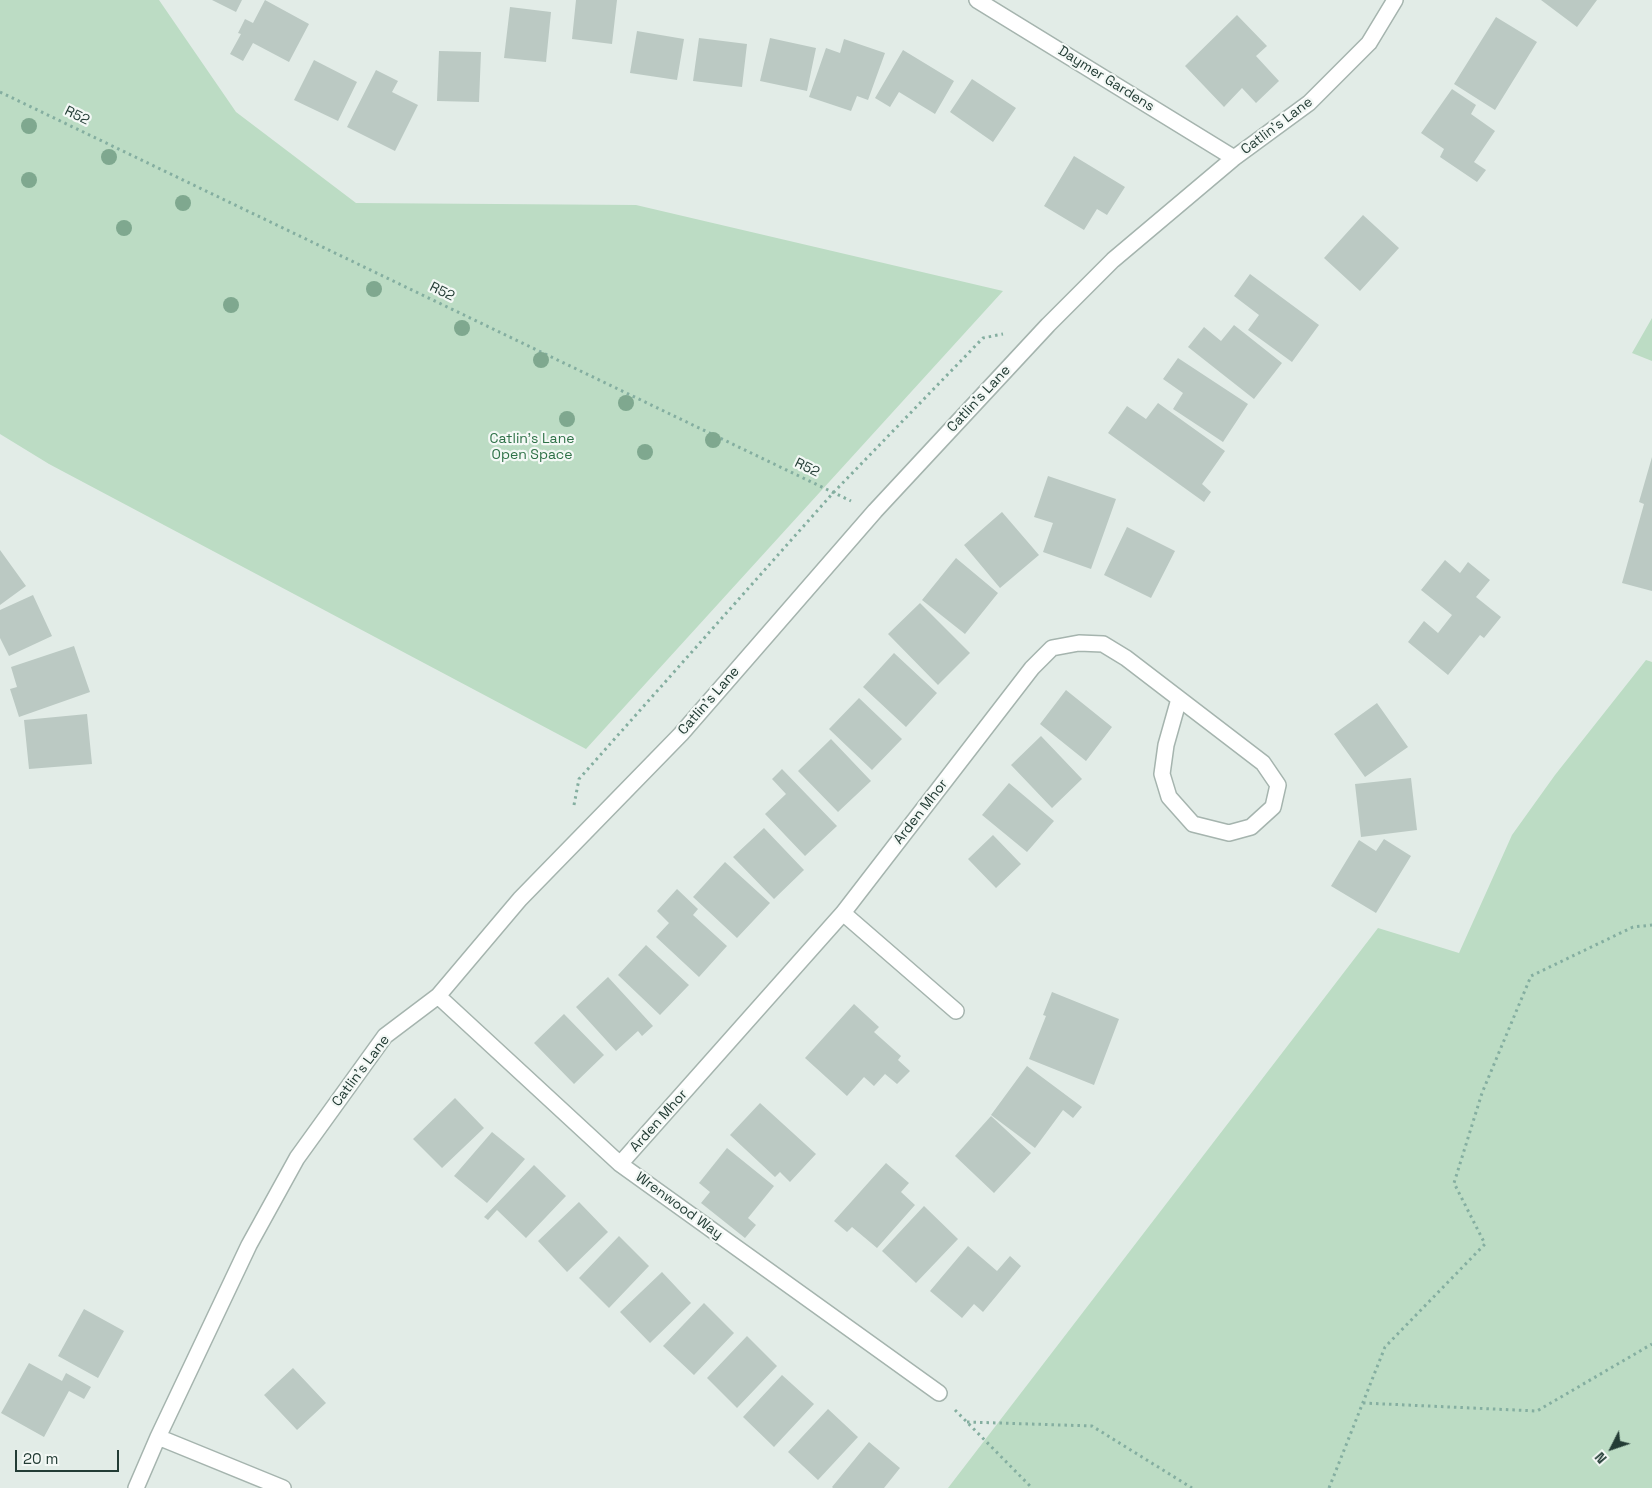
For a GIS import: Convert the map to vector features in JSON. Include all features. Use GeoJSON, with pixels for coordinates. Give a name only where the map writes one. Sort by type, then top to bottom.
{"type":"FeatureCollection","features":[{"type":"Feature","properties":{"kind":"street","name":"Daymer Gardens"},"geometry":{"type":"LineString","coordinates":[[977,0],[1234,158]]}},
{"type":"Feature","properties":{"kind":"street","name":"Catlin's Lane"},"geometry":{"type":"LineString","coordinates":[[136,1488],[158,1437],[249,1245],[297,1158],[384,1036],[438,996],[520,899],[680,734],[875,511],[1048,325],[1113,260],[1234,158],[1309,103],[1369,43],[1395,0]]}},
{"type":"Feature","properties":{"kind":"street","name":"Arden Mhor"},"geometry":{"type":"LineString","coordinates":[[620,1164],[843,913],[1032,668],[1052,648],[1079,643],[1103,644],[1126,658],[1263,763],[1278,785],[1273,807],[1251,826],[1229,833],[1193,824],[1169,797],[1162,774],[1166,745],[1179,699]]}},
{"type":"Feature","properties":{"kind":"street"},"geometry":{"type":"LineString","coordinates":[[843,913],[956,1011]]}},
{"type":"Feature","properties":{"kind":"street","name":"Wrenwood Way"},"geometry":{"type":"LineString","coordinates":[[438,996],[620,1164],[939,1393]]}},
{"type":"Feature","properties":{"kind":"street"},"geometry":{"type":"LineString","coordinates":[[158,1437],[283,1488]]}},
{"type":"Feature","properties":{"kind":"path","name":"R52"},"geometry":{"type":"LineString","coordinates":[[0,92],[833,493],[875,511]]}},
{"type":"Feature","properties":{"kind":"path"},"geometry":{"type":"LineString","coordinates":[[574,806],[579,779],[833,493],[983,338],[1048,325]]}},
{"type":"Feature","properties":{"kind":"path"},"geometry":{"type":"LineString","coordinates":[[1329,1488],[1385,1347],[1485,1244],[1454,1183],[1482,1093],[1531,976],[1633,927],[1652,925]]}},
{"type":"Feature","properties":{"kind":"path"},"geometry":{"type":"LineString","coordinates":[[1363,1403],[1536,1411],[1652,1344]]}},
{"type":"Feature","properties":{"kind":"path"},"geometry":{"type":"LineString","coordinates":[[939,1393],[1032,1488]]}},
{"type":"Feature","properties":{"kind":"path"},"geometry":{"type":"LineString","coordinates":[[967,1422],[1092,1426],[1192,1488]]}},
{"type":"Feature","properties":{"kind":"green space","name":"Catlin's Lane Open Space"},"geometry":{"type":"Polygon","coordinates":[[[0,0],[159,0],[236,112],[356,203],[636,205],[1003,291],[586,749],[49,464],[0,434],[0,0]]]}},
{"type":"Feature","properties":{"kind":"green space"},"geometry":{"type":"Polygon","coordinates":[[[1652,318],[1652,361],[1632,353],[1652,318]]]}},
{"type":"Feature","properties":{"kind":"green space"},"geometry":{"type":"Polygon","coordinates":[[[1646,660],[1652,662],[1652,1488],[948,1488],[1378,928],[1459,953],[1512,835],[1555,775],[1646,660]]]}},
{"type":"Feature","properties":{"kind":"building"},"geometry":{"type":"Polygon","coordinates":[[[212,0],[242,0],[236,12],[212,0]]]}},
{"type":"Feature","properties":{"kind":"building"},"geometry":{"type":"Polygon","coordinates":[[[265,0],[309,24],[289,62],[253,43],[243,61],[230,54],[241,34],[238,33],[245,19],[253,23],[265,0]]]}},
{"type":"Feature","properties":{"kind":"building"},"geometry":{"type":"Polygon","coordinates":[[[576,0],[617,0],[612,44],[572,39],[576,0]]]}},
{"type":"Feature","properties":{"kind":"building"},"geometry":{"type":"Polygon","coordinates":[[[1541,0],[1597,0],[1577,27],[1541,0]]]}},
{"type":"Feature","properties":{"kind":"building"},"geometry":{"type":"Polygon","coordinates":[[[510,7],[551,12],[546,62],[504,58],[510,7]]]}},
{"type":"Feature","properties":{"kind":"building"},"geometry":{"type":"Polygon","coordinates":[[[1237,15],[1267,46],[1256,56],[1279,81],[1256,103],[1242,88],[1224,107],[1185,66],[1237,15]]]}},
{"type":"Feature","properties":{"kind":"building"},"geometry":{"type":"Polygon","coordinates":[[[1496,17],[1537,42],[1495,110],[1454,84],[1496,17]]]}},
{"type":"Feature","properties":{"kind":"building"},"geometry":{"type":"Polygon","coordinates":[[[637,31],[684,39],[677,80],[630,73],[637,31]]]}},
{"type":"Feature","properties":{"kind":"building"},"geometry":{"type":"Polygon","coordinates":[[[699,38],[747,44],[742,87],[693,81],[699,38]]]}},
{"type":"Feature","properties":{"kind":"building"},"geometry":{"type":"Polygon","coordinates":[[[770,38],[816,48],[807,91],[760,81],[770,38]]]}},
{"type":"Feature","properties":{"kind":"building"},"geometry":{"type":"Polygon","coordinates":[[[844,39],[885,53],[868,100],[857,96],[851,111],[809,97],[826,48],[840,53],[844,39]]]}},
{"type":"Feature","properties":{"kind":"building"},"geometry":{"type":"Polygon","coordinates":[[[903,50],[954,81],[935,114],[899,92],[890,107],[875,98],[903,50]]]}},
{"type":"Feature","properties":{"kind":"building"},"geometry":{"type":"Polygon","coordinates":[[[439,51],[481,52],[479,102],[437,101],[439,51]]]}},
{"type":"Feature","properties":{"kind":"building"},"geometry":{"type":"Polygon","coordinates":[[[314,60],[357,82],[338,121],[294,100],[314,60]]]}},
{"type":"Feature","properties":{"kind":"building"},"geometry":{"type":"Polygon","coordinates":[[[376,70],[398,81],[392,92],[418,105],[395,151],[347,127],[376,70]]]}},
{"type":"Feature","properties":{"kind":"building"},"geometry":{"type":"Polygon","coordinates":[[[972,79],[1016,108],[993,142],[950,112],[972,79]]]}},
{"type":"Feature","properties":{"kind":"building"},"geometry":{"type":"Polygon","coordinates":[[[1452,89],[1476,105],[1471,114],[1495,131],[1474,162],[1486,170],[1477,182],[1440,157],[1444,149],[1421,133],[1452,89]]]}},
{"type":"Feature","properties":{"kind":"building"},"geometry":{"type":"Polygon","coordinates":[[[1074,156],[1125,187],[1107,215],[1097,209],[1084,230],[1044,206],[1074,156]]]}},
{"type":"Feature","properties":{"kind":"building"},"geometry":{"type":"Polygon","coordinates":[[[1363,215],[1399,248],[1360,291],[1324,258],[1363,215]]]}},
{"type":"Feature","properties":{"kind":"building"},"geometry":{"type":"Polygon","coordinates":[[[1250,274],[1319,325],[1292,362],[1248,330],[1259,315],[1234,296],[1250,274]]]}},
{"type":"Feature","properties":{"kind":"building"},"geometry":{"type":"Polygon","coordinates":[[[1234,325],[1282,363],[1254,399],[1188,347],[1204,327],[1221,341],[1234,325]]]}},
{"type":"Feature","properties":{"kind":"building"},"geometry":{"type":"Polygon","coordinates":[[[1178,358],[1248,404],[1223,442],[1173,409],[1183,393],[1163,379],[1178,358]]]}},
{"type":"Feature","properties":{"kind":"building"},"geometry":{"type":"Polygon","coordinates":[[[1158,403],[1225,451],[1202,484],[1211,492],[1204,502],[1108,433],[1127,406],[1146,419],[1158,403]]]}},
{"type":"Feature","properties":{"kind":"building"},"geometry":{"type":"Polygon","coordinates":[[[1652,457],[1652,591],[1622,583],[1644,504],[1639,502],[1652,457]]]}},
{"type":"Feature","properties":{"kind":"building"},"geometry":{"type":"Polygon","coordinates":[[[1048,476],[1116,499],[1091,569],[1043,552],[1053,523],[1034,517],[1048,476]]]}},
{"type":"Feature","properties":{"kind":"building"},"geometry":{"type":"Polygon","coordinates":[[[1002,512],[1039,555],[1000,588],[964,545],[1002,512]]]}},
{"type":"Feature","properties":{"kind":"building"},"geometry":{"type":"Polygon","coordinates":[[[1127,527],[1175,551],[1151,598],[1104,575],[1127,527]]]}},
{"type":"Feature","properties":{"kind":"building"},"geometry":{"type":"Polygon","coordinates":[[[0,550],[26,586],[0,605],[0,550]]]}},
{"type":"Feature","properties":{"kind":"building"},"geometry":{"type":"Polygon","coordinates":[[[956,558],[998,593],[965,634],[922,600],[956,558]]]}},
{"type":"Feature","properties":{"kind":"building"},"geometry":{"type":"Polygon","coordinates":[[[1445,560],[1460,573],[1468,562],[1490,580],[1476,597],[1501,617],[1484,638],[1480,635],[1448,675],[1408,642],[1424,621],[1438,633],[1452,615],[1421,590],[1445,560]]]}},
{"type":"Feature","properties":{"kind":"building"},"geometry":{"type":"Polygon","coordinates":[[[33,595],[52,636],[9,656],[0,638],[0,610],[33,595]]]}},
{"type":"Feature","properties":{"kind":"building"},"geometry":{"type":"Polygon","coordinates":[[[920,603],[970,653],[938,685],[888,634],[920,603]]]}},
{"type":"Feature","properties":{"kind":"building"},"geometry":{"type":"Polygon","coordinates":[[[74,646],[90,692],[19,717],[10,689],[17,687],[11,667],[74,646]]]}},
{"type":"Feature","properties":{"kind":"building"},"geometry":{"type":"Polygon","coordinates":[[[894,653],[937,693],[906,727],[863,687],[894,653]]]}},
{"type":"Feature","properties":{"kind":"building"},"geometry":{"type":"Polygon","coordinates":[[[1066,690],[1112,727],[1086,761],[1040,724],[1066,690]]]}},
{"type":"Feature","properties":{"kind":"building"},"geometry":{"type":"Polygon","coordinates":[[[859,698],[902,739],[872,770],[829,729],[859,698]]]}},
{"type":"Feature","properties":{"kind":"building"},"geometry":{"type":"Polygon","coordinates":[[[1377,703],[1408,747],[1365,777],[1334,734],[1377,703]]]}},
{"type":"Feature","properties":{"kind":"building"},"geometry":{"type":"Polygon","coordinates":[[[87,714],[92,764],[29,769],[24,720],[87,714]]]}},
{"type":"Feature","properties":{"kind":"building"},"geometry":{"type":"Polygon","coordinates":[[[1041,736],[1082,779],[1052,808],[1011,765],[1041,736]]]}},
{"type":"Feature","properties":{"kind":"building"},"geometry":{"type":"Polygon","coordinates":[[[831,739],[871,781],[838,812],[798,771],[831,739]]]}},
{"type":"Feature","properties":{"kind":"building"},"geometry":{"type":"Polygon","coordinates":[[[782,769],[837,826],[805,856],[765,814],[786,794],[772,779],[782,769]]]}},
{"type":"Feature","properties":{"kind":"building"},"geometry":{"type":"Polygon","coordinates":[[[1411,778],[1417,830],[1361,837],[1355,784],[1411,778]]]}},
{"type":"Feature","properties":{"kind":"building"},"geometry":{"type":"Polygon","coordinates":[[[1009,783],[1054,821],[1027,852],[982,815],[1009,783]]]}},
{"type":"Feature","properties":{"kind":"building"},"geometry":{"type":"Polygon","coordinates":[[[764,828],[804,870],[774,899],[733,857],[764,828]]]}},
{"type":"Feature","properties":{"kind":"building"},"geometry":{"type":"Polygon","coordinates":[[[993,835],[1021,864],[996,888],[968,859],[993,835]]]}},
{"type":"Feature","properties":{"kind":"building"},"geometry":{"type":"Polygon","coordinates":[[[1384,839],[1411,856],[1376,913],[1331,886],[1359,840],[1376,851],[1384,839]]]}},
{"type":"Feature","properties":{"kind":"building"},"geometry":{"type":"Polygon","coordinates":[[[725,862],[770,903],[737,938],[693,897],[725,862]]]}},
{"type":"Feature","properties":{"kind":"building"},"geometry":{"type":"Polygon","coordinates":[[[677,889],[698,909],[693,915],[727,946],[699,977],[656,937],[669,923],[657,911],[677,889]]]}},
{"type":"Feature","properties":{"kind":"building"},"geometry":{"type":"Polygon","coordinates":[[[646,945],[689,985],[660,1015],[618,975],[646,945]]]}},
{"type":"Feature","properties":{"kind":"building"},"geometry":{"type":"Polygon","coordinates":[[[608,977],[653,1026],[642,1036],[638,1031],[616,1051],[576,1007],[608,977]]]}},
{"type":"Feature","properties":{"kind":"building"},"geometry":{"type":"Polygon","coordinates":[[[1052,992],[1119,1019],[1094,1085],[1029,1059],[1046,1016],[1043,1015],[1052,992]]]}},
{"type":"Feature","properties":{"kind":"building"},"geometry":{"type":"Polygon","coordinates":[[[854,1004],[879,1027],[874,1032],[901,1056],[898,1060],[910,1071],[897,1084],[885,1074],[874,1086],[864,1077],[847,1096],[805,1058],[854,1004]]]}},
{"type":"Feature","properties":{"kind":"building"},"geometry":{"type":"Polygon","coordinates":[[[564,1014],[604,1055],[574,1084],[534,1043],[564,1014]]]}},
{"type":"Feature","properties":{"kind":"building"},"geometry":{"type":"Polygon","coordinates":[[[1027,1066],[1082,1107],[1073,1118],[1063,1110],[1035,1148],[991,1115],[1027,1066]]]}},
{"type":"Feature","properties":{"kind":"building"},"geometry":{"type":"Polygon","coordinates":[[[455,1098],[484,1128],[442,1168],[413,1139],[455,1098]]]}},
{"type":"Feature","properties":{"kind":"building"},"geometry":{"type":"Polygon","coordinates":[[[760,1103],[816,1154],[790,1182],[780,1172],[775,1177],[730,1135],[760,1103]]]}},
{"type":"Feature","properties":{"kind":"building"},"geometry":{"type":"Polygon","coordinates":[[[991,1116],[1031,1153],[994,1193],[955,1156],[991,1116]]]}},
{"type":"Feature","properties":{"kind":"building"},"geometry":{"type":"Polygon","coordinates":[[[492,1132],[525,1159],[487,1203],[454,1176],[492,1132]]]}},
{"type":"Feature","properties":{"kind":"building"},"geometry":{"type":"Polygon","coordinates":[[[727,1148],[774,1186],[748,1218],[756,1225],[745,1238],[701,1203],[710,1192],[699,1183],[727,1148]]]}},
{"type":"Feature","properties":{"kind":"building"},"geometry":{"type":"Polygon","coordinates":[[[886,1163],[909,1183],[901,1192],[915,1205],[877,1248],[852,1227],[847,1232],[834,1221],[886,1163]]]}},
{"type":"Feature","properties":{"kind":"building"},"geometry":{"type":"Polygon","coordinates":[[[534,1165],[566,1196],[526,1238],[497,1210],[488,1220],[484,1217],[534,1165]]]}},
{"type":"Feature","properties":{"kind":"building"},"geometry":{"type":"Polygon","coordinates":[[[579,1202],[608,1232],[567,1272],[538,1241],[579,1202]]]}},
{"type":"Feature","properties":{"kind":"building"},"geometry":{"type":"Polygon","coordinates":[[[924,1206],[958,1239],[916,1283],[882,1251],[924,1206]]]}},
{"type":"Feature","properties":{"kind":"building"},"geometry":{"type":"Polygon","coordinates":[[[619,1236],[649,1266],[609,1308],[579,1278],[619,1236]]]}},
{"type":"Feature","properties":{"kind":"building"},"geometry":{"type":"Polygon","coordinates":[[[968,1246],[997,1271],[1010,1256],[1021,1266],[983,1312],[974,1304],[962,1318],[930,1291],[968,1246]]]}},
{"type":"Feature","properties":{"kind":"building"},"geometry":{"type":"Polygon","coordinates":[[[662,1272],[691,1303],[650,1343],[620,1312],[662,1272]]]}},
{"type":"Feature","properties":{"kind":"building"},"geometry":{"type":"Polygon","coordinates":[[[704,1303],[734,1333],[694,1375],[663,1346],[704,1303]]]}},
{"type":"Feature","properties":{"kind":"building"},"geometry":{"type":"Polygon","coordinates":[[[84,1309],[124,1331],[98,1378],[58,1356],[84,1309]]]}},
{"type":"Feature","properties":{"kind":"building"},"geometry":{"type":"Polygon","coordinates":[[[747,1336],[777,1366],[737,1408],[707,1378],[747,1336]]]}},
{"type":"Feature","properties":{"kind":"building"},"geometry":{"type":"Polygon","coordinates":[[[29,1363],[62,1381],[66,1373],[91,1387],[84,1399],[69,1391],[44,1437],[1,1413],[29,1363]]]}},
{"type":"Feature","properties":{"kind":"building"},"geometry":{"type":"Polygon","coordinates":[[[293,1368],[326,1403],[297,1430],[264,1395],[293,1368]]]}},
{"type":"Feature","properties":{"kind":"building"},"geometry":{"type":"Polygon","coordinates":[[[782,1375],[814,1404],[774,1447],[743,1417],[782,1375]]]}},
{"type":"Feature","properties":{"kind":"building"},"geometry":{"type":"Polygon","coordinates":[[[828,1409],[858,1437],[818,1480],[788,1452],[828,1409]]]}},
{"type":"Feature","properties":{"kind":"building"},"geometry":{"type":"Polygon","coordinates":[[[869,1442],[900,1468],[884,1488],[833,1488],[832,1487],[869,1442]]]}}]}
